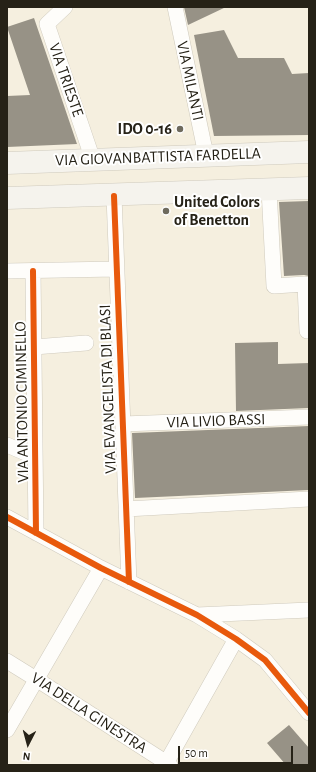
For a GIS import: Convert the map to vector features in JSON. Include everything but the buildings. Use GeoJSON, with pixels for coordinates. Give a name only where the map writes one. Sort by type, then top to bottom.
{"type":"FeatureCollection","features":[{"type":"Feature","properties":{"kind":"main road","name":"VIA GIOVANBATTISTA FARDELLA"},"geometry":{"type":"LineString","coordinates":[[7,163],[309,152]]}},
{"type":"Feature","properties":{"kind":"main road"},"geometry":{"type":"LineString","coordinates":[[7,198],[114,196],[309,188]]}},
{"type":"Feature","properties":{"kind":"street","name":"VIA TRIESTE"},"geometry":{"type":"LineString","coordinates":[[65,7],[47,24],[93,160]]}},
{"type":"Feature","properties":{"kind":"street","name":"VIA MILANTI"},"geometry":{"type":"LineString","coordinates":[[175,7],[206,155]]}},
{"type":"Feature","properties":{"kind":"street"},"geometry":{"type":"LineString","coordinates":[[269,190],[274,286],[307,284],[307,331]]}},
{"type":"Feature","properties":{"kind":"street","name":"VIA EVANGELISTA DI BLASI"},"geometry":{"type":"LineString","coordinates":[[114,196],[129,582]]}},
{"type":"Feature","properties":{"kind":"street"},"geometry":{"type":"LineString","coordinates":[[7,271],[116,269]]}},
{"type":"Feature","properties":{"kind":"street","name":"VIA ANTONIO CIMINELLO"},"geometry":{"type":"LineString","coordinates":[[33,271],[36,533]]}},
{"type":"Feature","properties":{"kind":"street"},"geometry":{"type":"LineString","coordinates":[[34,348],[86,343]]}},
{"type":"Feature","properties":{"kind":"street","name":"VIA LIVIO BASSI"},"geometry":{"type":"LineString","coordinates":[[122,424],[309,417]]}},
{"type":"Feature","properties":{"kind":"street"},"geometry":{"type":"LineString","coordinates":[[7,445],[36,457]]}},
{"type":"Feature","properties":{"kind":"street"},"geometry":{"type":"LineString","coordinates":[[126,510],[309,499]]}},
{"type":"Feature","properties":{"kind":"street"},"geometry":{"type":"LineString","coordinates":[[7,517],[100,568],[197,616],[231,636],[265,660],[303,698],[309,713]]}},
{"type":"Feature","properties":{"kind":"street"},"geometry":{"type":"LineString","coordinates":[[7,730],[100,568]]}},
{"type":"Feature","properties":{"kind":"street"},"geometry":{"type":"LineString","coordinates":[[197,616],[309,610]]}},
{"type":"Feature","properties":{"kind":"street"},"geometry":{"type":"LineString","coordinates":[[167,764],[231,636],[238,614]]}},
{"type":"Feature","properties":{"kind":"street","name":"VIA DELLA GINESTRA"},"geometry":{"type":"LineString","coordinates":[[7,662],[36,679],[167,764]]}},
{"type":"Feature","properties":{"kind":"cycle path"},"geometry":{"type":"LineString","coordinates":[[114,196],[129,582]]}},
{"type":"Feature","properties":{"kind":"cycle path"},"geometry":{"type":"LineString","coordinates":[[33,271],[36,533]]}},
{"type":"Feature","properties":{"kind":"cycle path"},"geometry":{"type":"LineString","coordinates":[[7,517],[101,568],[197,615],[236,639],[265,660],[309,713]]}},
{"type":"Feature","properties":{"kind":"place","name":"IDO 0-16"},"geometry":{"type":"Point","coordinates":[180,129]}},
{"type":"Feature","properties":{"kind":"place","name":"United Colors of Benetton"},"geometry":{"type":"Point","coordinates":[166,211]}}]}
